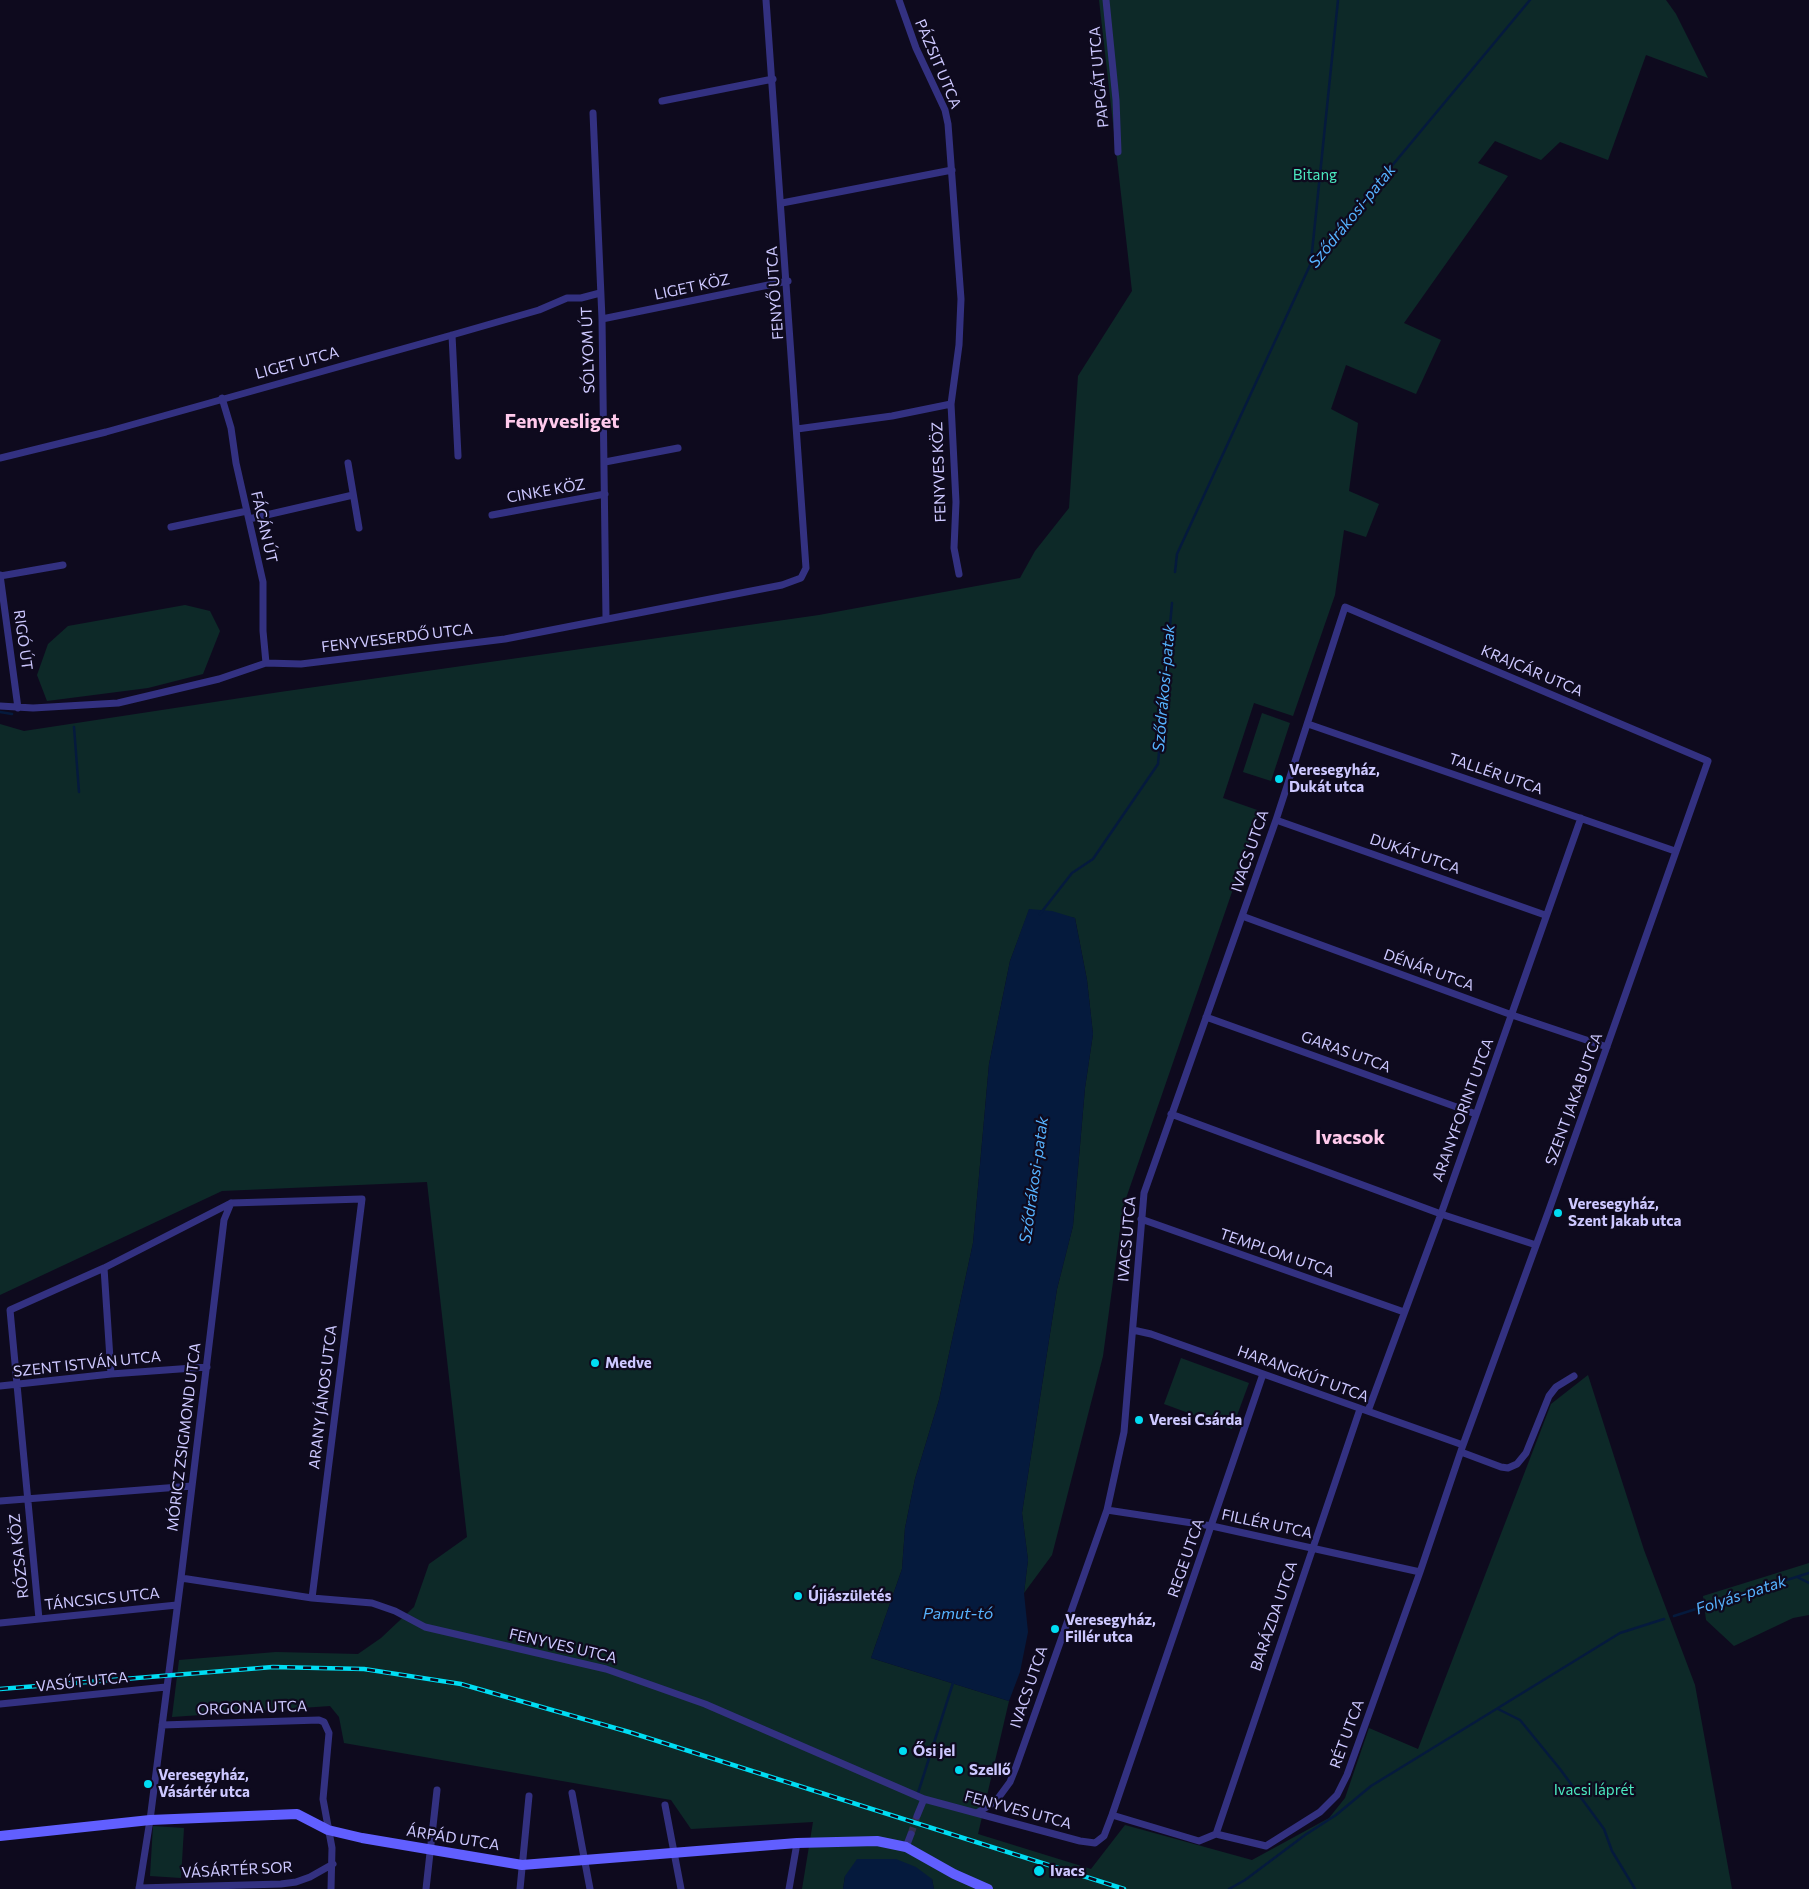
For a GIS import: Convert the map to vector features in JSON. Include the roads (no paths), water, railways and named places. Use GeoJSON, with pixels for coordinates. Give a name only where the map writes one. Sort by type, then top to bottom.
{"type":"FeatureCollection","features":[{"type":"Feature","properties":{"kind":"street","name":"FENYŐ UTCA"},"geometry":{"type":"LineString","coordinates":[[766,0],[788,281],[806,568],[796,581]]}},
{"type":"Feature","properties":{"kind":"street","name":"PÁZSIT UTCA"},"geometry":{"type":"LineString","coordinates":[[899,0],[916,48],[944,110],[948,124],[961,299],[959,345],[950,404]]}},
{"type":"Feature","properties":{"kind":"street","name":"PAPGÁT UTCA"},"geometry":{"type":"LineString","coordinates":[[1106,0],[1116,100],[1118,152]]}},
{"type":"Feature","properties":{"kind":"street"},"geometry":{"type":"LineString","coordinates":[[662,100],[773,79]]}},
{"type":"Feature","properties":{"kind":"street","name":"SÓLYOM ÚT"},"geometry":{"type":"LineString","coordinates":[[592,113],[602,319],[606,618]]}},
{"type":"Feature","properties":{"kind":"street"},"geometry":{"type":"LineString","coordinates":[[782,203],[952,170]]}},
{"type":"Feature","properties":{"kind":"street","name":"LIGET KÖZ"},"geometry":{"type":"LineString","coordinates":[[602,319],[788,281]]}},
{"type":"Feature","properties":{"kind":"street","name":"LIGET UTCA"},"geometry":{"type":"LineString","coordinates":[[0,458],[106,432],[452,335],[539,310],[567,298],[581,298],[600,294]]}},
{"type":"Feature","properties":{"kind":"street"},"geometry":{"type":"LineString","coordinates":[[452,335],[458,456]]}},
{"type":"Feature","properties":{"kind":"street","name":"FÁCÁN ÚT"},"geometry":{"type":"LineString","coordinates":[[222,398],[231,428],[236,463],[263,582],[263,631],[266,664]]}},
{"type":"Feature","properties":{"kind":"street","name":"FENYVES KÖZ"},"geometry":{"type":"LineString","coordinates":[[797,429],[892,416],[950,404],[956,509],[954,548],[959,574]]}},
{"type":"Feature","properties":{"kind":"street"},"geometry":{"type":"LineString","coordinates":[[605,462],[678,448]]}},
{"type":"Feature","properties":{"kind":"street"},"geometry":{"type":"LineString","coordinates":[[348,463],[359,528]]}},
{"type":"Feature","properties":{"kind":"street","name":"CINKE KÖZ"},"geometry":{"type":"LineString","coordinates":[[492,514],[605,494]]}},
{"type":"Feature","properties":{"kind":"street"},"geometry":{"type":"LineString","coordinates":[[249,519],[353,495]]}},
{"type":"Feature","properties":{"kind":"street"},"geometry":{"type":"LineString","coordinates":[[171,527],[247,511]]}},
{"type":"Feature","properties":{"kind":"street"},"geometry":{"type":"LineString","coordinates":[[0,576],[63,565]]}},
{"type":"Feature","properties":{"kind":"street","name":"RIGÓ ÚT"},"geometry":{"type":"LineString","coordinates":[[0,576],[18,708]]}},
{"type":"Feature","properties":{"kind":"street","name":"FENYVESERDŐ UTCA"},"geometry":{"type":"LineString","coordinates":[[0,706],[18,708],[118,703],[219,679],[266,664],[301,664],[505,639],[796,581]]}},
{"type":"Feature","properties":{"kind":"street","name":"IVACS UTCA"},"geometry":{"type":"LineString","coordinates":[[978,1814],[996,1801],[1010,1782],[1106,1510],[1124,1432],[1144,1193],[1276,820],[1345,607]]}},
{"type":"Feature","properties":{"kind":"street","name":"KRAJCÁR UTCA"},"geometry":{"type":"LineString","coordinates":[[1345,607],[1708,761]]}},
{"type":"Feature","properties":{"kind":"street","name":"TALLÉR UTCA"},"geometry":{"type":"LineString","coordinates":[[1308,724],[1674,851]]}},
{"type":"Feature","properties":{"kind":"street","name":"SZENT JAKAB UTCA"},"geometry":{"type":"LineString","coordinates":[[1462,1449],[1607,1047],[1674,851],[1708,761]]}},
{"type":"Feature","properties":{"kind":"street","name":"ARANYFORINT UTCA"},"geometry":{"type":"LineString","coordinates":[[1364,1410],[1441,1214],[1512,1016],[1545,915],[1581,818]]}},
{"type":"Feature","properties":{"kind":"street","name":"DUKÁT UTCA"},"geometry":{"type":"LineString","coordinates":[[1276,820],[1545,915]]}},
{"type":"Feature","properties":{"kind":"street","name":"DÉNÁR UTCA"},"geometry":{"type":"LineString","coordinates":[[1242,916],[1512,1016],[1607,1047]]}},
{"type":"Feature","properties":{"kind":"street","name":"GARAS UTCA"},"geometry":{"type":"LineString","coordinates":[[1206,1017],[1476,1114]]}},
{"type":"Feature","properties":{"kind":"street"},"geometry":{"type":"LineString","coordinates":[[1171,1114],[1441,1214],[1536,1245]]}},
{"type":"Feature","properties":{"kind":"street","name":"ARANY JÁNOS UTCA"},"geometry":{"type":"LineString","coordinates":[[231,1203],[362,1199],[312,1598]]}},
{"type":"Feature","properties":{"kind":"street"},"geometry":{"type":"LineString","coordinates":[[111,1374],[104,1268],[231,1203]]}},
{"type":"Feature","properties":{"kind":"street","name":"MÓRICZ ZSIGMOND UTCA"},"geometry":{"type":"LineString","coordinates":[[139,1889],[150,1820],[167,1674],[181,1578],[224,1220],[231,1203]]}},
{"type":"Feature","properties":{"kind":"street","name":"TEMPLOM UTCA"},"geometry":{"type":"LineString","coordinates":[[1141,1219],[1404,1312]]}},
{"type":"Feature","properties":{"kind":"street","name":"RÓZSA KÖZ"},"geometry":{"type":"LineString","coordinates":[[39,1619],[10,1310],[104,1268]]}},
{"type":"Feature","properties":{"kind":"street","name":"HARANGKÚT UTCA"},"geometry":{"type":"LineString","coordinates":[[1133,1330],[1151,1334],[1364,1410],[1462,1449],[1501,1467],[1508,1468],[1517,1464],[1526,1454],[1548,1396],[1556,1387],[1574,1376]]}},
{"type":"Feature","properties":{"kind":"street","name":"SZENT ISTVÁN UTCA"},"geometry":{"type":"LineString","coordinates":[[0,1386],[111,1374],[207,1367]]}},
{"type":"Feature","properties":{"kind":"street","name":"REGE UTCA"},"geometry":{"type":"LineString","coordinates":[[1104,1836],[1263,1374]]}},
{"type":"Feature","properties":{"kind":"street","name":"BARÁZDA UTCA"},"geometry":{"type":"LineString","coordinates":[[1216,1834],[1312,1547],[1364,1410]]}},
{"type":"Feature","properties":{"kind":"street","name":"RÉT UTCA"},"geometry":{"type":"LineString","coordinates":[[1112,1815],[1199,1842],[1216,1834],[1266,1846],[1320,1812],[1337,1795],[1347,1775],[1462,1449]]}},
{"type":"Feature","properties":{"kind":"street"},"geometry":{"type":"LineString","coordinates":[[0,1501],[192,1486]]}},
{"type":"Feature","properties":{"kind":"street","name":"FILLÉR UTCA"},"geometry":{"type":"LineString","coordinates":[[1106,1510],[1212,1526],[1420,1572]]}},
{"type":"Feature","properties":{"kind":"street","name":"FENYVES UTCA"},"geometry":{"type":"LineString","coordinates":[[181,1578],[312,1598],[372,1603],[395,1611],[433,1630],[606,1669],[705,1704],[924,1800],[1080,1841],[1095,1843],[1104,1836]]}},
{"type":"Feature","properties":{"kind":"street","name":"TÁNCSICS UTCA"},"geometry":{"type":"LineString","coordinates":[[0,1623],[177,1605]]}},
{"type":"Feature","properties":{"kind":"street","name":"VASÚT UTCA"},"geometry":{"type":"LineString","coordinates":[[0,1704],[166,1687]]}},
{"type":"Feature","properties":{"kind":"street","name":"ORGONA UTCA"},"geometry":{"type":"LineString","coordinates":[[162,1725],[319,1720],[324,1722],[329,1733],[323,1799],[332,1848],[331,1889]]}},
{"type":"Feature","properties":{"kind":"street"},"geometry":{"type":"LineString","coordinates":[[426,1889],[437,1790]]}},
{"type":"Feature","properties":{"kind":"street"},"geometry":{"type":"LineString","coordinates":[[572,1793],[590,1889]]}},
{"type":"Feature","properties":{"kind":"street"},"geometry":{"type":"LineString","coordinates":[[520,1889],[528,1796]]}},
{"type":"Feature","properties":{"kind":"street"},"geometry":{"type":"LineString","coordinates":[[917,1816],[924,1800]]}},
{"type":"Feature","properties":{"kind":"street"},"geometry":{"type":"LineString","coordinates":[[666,1805],[681,1889]]}},
{"type":"Feature","properties":{"kind":"street","name":"ÁRPÁD UTCA"},"geometry":{"type":"LineString","coordinates":[[0,1836],[150,1820],[297,1814],[328,1830],[362,1838],[522,1865],[797,1843],[877,1841],[906,1847],[954,1874],[988,1889]]}},
{"type":"Feature","properties":{"kind":"street"},"geometry":{"type":"LineString","coordinates":[[906,1847],[911,1834]]}},
{"type":"Feature","properties":{"kind":"street"},"geometry":{"type":"LineString","coordinates":[[789,1889],[797,1843]]}},
{"type":"Feature","properties":{"kind":"street","name":"VÁSÁRTÉR SOR"},"geometry":{"type":"LineString","coordinates":[[139,1889],[280,1884],[303,1880],[332,1864]]}},
{"type":"Feature","properties":{"kind":"water","name":"Pamut-tó"},"geometry":{"type":"Polygon","coordinates":[[[1029,909],[1052,911],[1075,918],[1087,980],[1093,1034],[1085,1088],[1073,1226],[1057,1289],[1022,1513],[1028,1560],[1024,1593],[1028,1632],[1020,1672],[1009,1701],[871,1658],[902,1569],[905,1528],[915,1479],[939,1400],[973,1243],[989,1064],[1010,961],[1029,909]]]}},
{"type":"Feature","properties":{"kind":"water"},"geometry":{"type":"Polygon","coordinates":[[[857,1859],[896,1859],[916,1867],[932,1879],[934,1889],[843,1889],[845,1876],[857,1859]]]}},
{"type":"Feature","properties":{"kind":"waterway"},"geometry":{"type":"LineString","coordinates":[[1311,262],[1338,0]]}},
{"type":"Feature","properties":{"kind":"waterway","name":"Sződrákosi-patak"},"geometry":{"type":"LineString","coordinates":[[1175,572],[1177,554],[1311,263],[1530,0]]}},
{"type":"Feature","properties":{"kind":"waterway","name":"Sződrákosi-patak"},"geometry":{"type":"LineString","coordinates":[[1040,914],[1072,873],[1093,859],[1158,764],[1172,603]]}},
{"type":"Feature","properties":{"kind":"waterway"},"geometry":{"type":"LineString","coordinates":[[0,712],[12,714]]}},
{"type":"Feature","properties":{"kind":"waterway"},"geometry":{"type":"LineString","coordinates":[[74,727],[79,792]]}},
{"type":"Feature","properties":{"kind":"waterway","name":"Folyás-patak"},"geometry":{"type":"LineString","coordinates":[[1674,1616],[1809,1573]]}},
{"type":"Feature","properties":{"kind":"waterway"},"geometry":{"type":"LineString","coordinates":[[1797,1577],[1809,1583]]}},
{"type":"Feature","properties":{"kind":"waterway"},"geometry":{"type":"LineString","coordinates":[[1229,1889],[1245,1880],[1305,1835],[1336,1815],[1371,1786],[1620,1633],[1664,1619]]}},
{"type":"Feature","properties":{"kind":"waterway","name":"Sződrákosi-patak"},"geometry":{"type":"LineString","coordinates":[[918,1793],[953,1683]]}},
{"type":"Feature","properties":{"kind":"waterway"},"geometry":{"type":"LineString","coordinates":[[1498,1709],[1520,1720],[1560,1769],[1604,1829],[1612,1851],[1635,1889]]}},
{"type":"Feature","properties":{"kind":"tunnel"},"geometry":{"type":"LineString","coordinates":[[911,1834],[917,1816]]}},
{"type":"Feature","properties":{"kind":"railway"},"geometry":{"type":"LineString","coordinates":[[0,1689],[273,1667],[364,1669],[461,1684],[629,1732],[1124,1889]]}},
{"type":"Feature","properties":{"kind":"place","name":"Veresegyház, Dukát utca"},"geometry":{"type":"Point","coordinates":[1279,779]}},
{"type":"Feature","properties":{"kind":"place","name":"Veresegyház, Szent Jakab utca"},"geometry":{"type":"Point","coordinates":[1558,1213]}},
{"type":"Feature","properties":{"kind":"place","name":"Medve"},"geometry":{"type":"Point","coordinates":[595,1363]}},
{"type":"Feature","properties":{"kind":"place","name":"Veresi Csárda"},"geometry":{"type":"Point","coordinates":[1139,1420]}},
{"type":"Feature","properties":{"kind":"place","name":"Újjászületés"},"geometry":{"type":"Point","coordinates":[798,1596]}},
{"type":"Feature","properties":{"kind":"place","name":"Veresegyház, Fillér utca"},"geometry":{"type":"Point","coordinates":[1055,1629]}},
{"type":"Feature","properties":{"kind":"place","name":"Ősi jel"},"geometry":{"type":"Point","coordinates":[903,1751]}},
{"type":"Feature","properties":{"kind":"place","name":"Szellő"},"geometry":{"type":"Point","coordinates":[959,1770]}},
{"type":"Feature","properties":{"kind":"place","name":"Veresegyház, Vásártér utca"},"geometry":{"type":"Point","coordinates":[148,1784]}},
{"type":"Feature","properties":{"kind":"place","name":"Ivacs"},"geometry":{"type":"Point","coordinates":[1039,1871]}},
{"type":"Feature","properties":{"kind":"district","name":"Fenyvesliget"},"geometry":{"type":"Point","coordinates":[562,421]}},
{"type":"Feature","properties":{"kind":"district","name":"Ivacsok"},"geometry":{"type":"Point","coordinates":[1350,1137]}},
{"type":"Feature","properties":{"kind":"park label","name":"Bitang"},"geometry":{"type":"Point","coordinates":[1315,175]}},
{"type":"Feature","properties":{"kind":"park label","name":"Ivacsi láprét"},"geometry":{"type":"Point","coordinates":[1594,1790]}}]}
